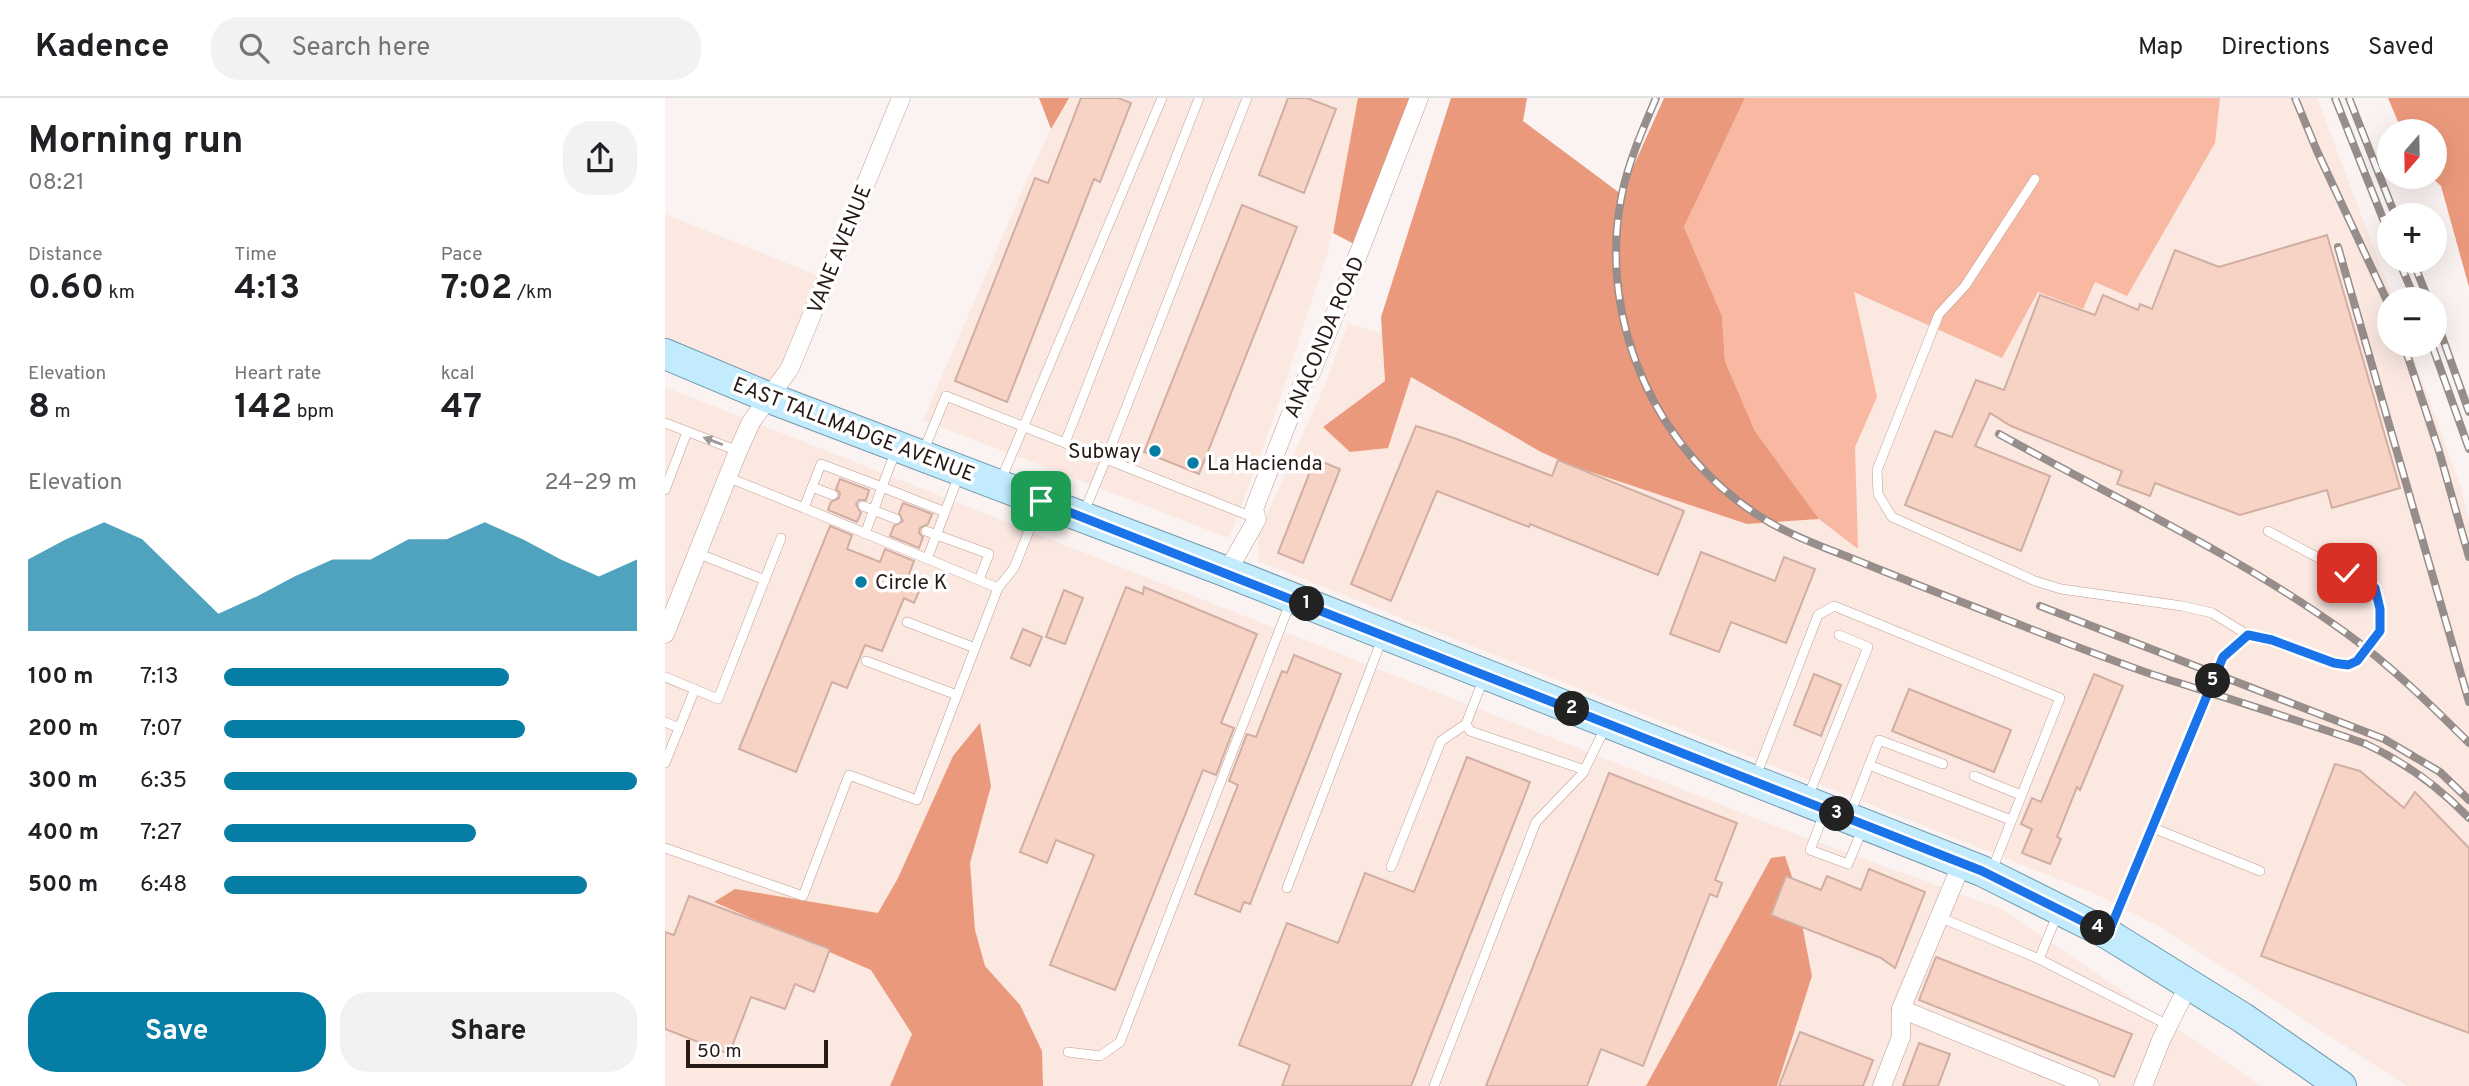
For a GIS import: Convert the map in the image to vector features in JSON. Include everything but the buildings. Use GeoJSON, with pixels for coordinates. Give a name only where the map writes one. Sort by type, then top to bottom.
{"type":"FeatureCollection","features":[{"type":"Feature","properties":{"kind":"main road","name":"EAST TALLMADGE AVENUE"},"geometry":{"type":"LineString","coordinates":[[665,354],[771,398],[1227,572],[1990,875],[2108,934],[2189,984],[2341,1086]]}},
{"type":"Feature","properties":{"kind":"street","name":"VANE AVENUE"},"geometry":{"type":"LineString","coordinates":[[665,634],[751,422],[771,398],[790,368],[901,98]]}},
{"type":"Feature","properties":{"kind":"street","name":"ANACONDA ROAD"},"geometry":{"type":"LineString","coordinates":[[1227,572],[1257,519],[1254,509],[1302,385],[1311,373],[1339,304],[1419,98]]}},
{"type":"Feature","properties":{"kind":"street"},"geometry":{"type":"LineString","coordinates":[[1882,1086],[1901,1037],[1901,1009],[1962,863]]}},
{"type":"Feature","properties":{"kind":"street"},"geometry":{"type":"LineString","coordinates":[[2143,1086],[2168,1025],[2189,984]]}},
{"type":"Feature","properties":{"kind":"street"},"geometry":{"type":"LineString","coordinates":[[1901,1009],[2090,1086]]}},
{"type":"Feature","properties":{"kind":"lane"},"geometry":{"type":"LineString","coordinates":[[999,485],[1161,98]]}},
{"type":"Feature","properties":{"kind":"lane"},"geometry":{"type":"LineString","coordinates":[[1065,443],[1199,98]]}},
{"type":"Feature","properties":{"kind":"lane"},"geometry":{"type":"LineString","coordinates":[[1082,517],[1247,98]]}},
{"type":"Feature","properties":{"kind":"lane"},"geometry":{"type":"LineString","coordinates":[[2035,179],[1965,286],[1939,314],[1877,470],[1878,494],[1892,517],[2035,581],[2060,589],[2182,606],[2212,613],[2248,635],[2272,640],[2334,663],[2348,665],[2357,661],[2380,631],[2380,609],[2375,588],[2268,531]]}},
{"type":"Feature","properties":{"kind":"lane"},"geometry":{"type":"LineString","coordinates":[[865,534],[882,487],[910,451],[946,396],[1257,519]]}},
{"type":"Feature","properties":{"kind":"lane"},"geometry":{"type":"LineString","coordinates":[[665,423],[738,451]]}},
{"type":"Feature","properties":{"kind":"lane"},"geometry":{"type":"LineString","coordinates":[[665,490],[687,432]]}},
{"type":"Feature","properties":{"kind":"lane"},"geometry":{"type":"LineString","coordinates":[[804,508],[821,464],[946,512]]}},
{"type":"Feature","properties":{"kind":"lane"},"geometry":{"type":"LineString","coordinates":[[927,559],[961,470]]}},
{"type":"Feature","properties":{"kind":"lane"},"geometry":{"type":"LineString","coordinates":[[727,477],[998,588]]}},
{"type":"Feature","properties":{"kind":"lane"},"geometry":{"type":"LineString","coordinates":[[812,487],[833,495]]}},
{"type":"Feature","properties":{"kind":"lane"},"geometry":{"type":"LineString","coordinates":[[665,848],[803,896],[849,775],[917,800],[998,588],[1014,568],[1041,501]]}},
{"type":"Feature","properties":{"kind":"lane"},"geometry":{"type":"LineString","coordinates":[[863,506],[897,519]]}},
{"type":"Feature","properties":{"kind":"lane"},"geometry":{"type":"LineString","coordinates":[[926,531],[989,554],[979,580]]}},
{"type":"Feature","properties":{"kind":"lane"},"geometry":{"type":"LineString","coordinates":[[665,677],[718,699],[781,538]]}},
{"type":"Feature","properties":{"kind":"lane"},"geometry":{"type":"LineString","coordinates":[[697,553],[765,580]]}},
{"type":"Feature","properties":{"kind":"lane"},"geometry":{"type":"LineString","coordinates":[[1068,1052],[1100,1056],[1120,1042],[1292,598]]}},
{"type":"Feature","properties":{"kind":"lane"},"geometry":{"type":"LineString","coordinates":[[1754,781],[1818,615],[1834,606],[2060,698],[1990,875]]}},
{"type":"Feature","properties":{"kind":"lane"},"geometry":{"type":"LineString","coordinates":[[907,622],[975,648]]}},
{"type":"Feature","properties":{"kind":"lane"},"geometry":{"type":"LineString","coordinates":[[1287,888],[1384,634]]}},
{"type":"Feature","properties":{"kind":"lane"},"geometry":{"type":"LineString","coordinates":[[1839,635],[1868,647],[1836,814],[1848,864],[1810,850],[1836,814],[1869,765],[1879,740],[1943,764]]}},
{"type":"Feature","properties":{"kind":"lane"},"geometry":{"type":"LineString","coordinates":[[2108,934],[2223,657],[2248,635]]}},
{"type":"Feature","properties":{"kind":"lane"},"geometry":{"type":"LineString","coordinates":[[866,661],[957,695]]}},
{"type":"Feature","properties":{"kind":"lane"},"geometry":{"type":"LineString","coordinates":[[1391,867],[1441,741],[1466,724],[1485,675]]}},
{"type":"Feature","properties":{"kind":"lane"},"geometry":{"type":"LineString","coordinates":[[665,763],[695,689]]}},
{"type":"Feature","properties":{"kind":"lane"},"geometry":{"type":"LineString","coordinates":[[665,722],[679,728]]}},
{"type":"Feature","properties":{"kind":"lane"},"geometry":{"type":"LineString","coordinates":[[1434,1086],[1536,822],[1585,770],[1607,723]]}},
{"type":"Feature","properties":{"kind":"lane"},"geometry":{"type":"LineString","coordinates":[[1466,724],[1470,731],[1585,770]]}},
{"type":"Feature","properties":{"kind":"lane"},"geometry":{"type":"LineString","coordinates":[[1869,765],[2011,820]]}},
{"type":"Feature","properties":{"kind":"lane"},"geometry":{"type":"LineString","coordinates":[[1974,776],[2021,795]]}},
{"type":"Feature","properties":{"kind":"lane"},"geometry":{"type":"LineString","coordinates":[[2153,828],[2260,871]]}},
{"type":"Feature","properties":{"kind":"lane"},"geometry":{"type":"LineString","coordinates":[[2039,959],[2060,908]]}},
{"type":"Feature","properties":{"kind":"lane"},"geometry":{"type":"LineString","coordinates":[[1939,917],[2039,959],[2168,1025]]}},
{"type":"Feature","properties":{"kind":"shaded area"},"geometry":{"type":"Polygon","coordinates":[[[1039,98],[1069,98],[1051,129],[1039,98]]]}},
{"type":"Feature","properties":{"kind":"shaded area"},"geometry":{"type":"Polygon","coordinates":[[[1066,98],[1361,98],[1328,251],[1273,420],[1229,538],[923,420],[1030,173],[1066,98]]]}},
{"type":"Feature","properties":{"kind":"shaded area"},"geometry":{"type":"Polygon","coordinates":[[[1358,98],[1410,98],[1354,244],[1333,233],[1358,98]]]}},
{"type":"Feature","properties":{"kind":"shaded area"},"geometry":{"type":"Polygon","coordinates":[[[1451,98],[1527,98],[1523,121],[1621,194],[1664,98],[1745,98],[1684,227],[1722,316],[1725,361],[1755,431],[1819,519],[1747,524],[1570,465],[1541,452],[1411,377],[1388,448],[1350,452],[1323,427],[1385,381],[1381,317],[1451,98]]]}},
{"type":"Feature","properties":{"kind":"shaded area"},"geometry":{"type":"Polygon","coordinates":[[[1745,98],[2317,98],[2377,257],[2377,273],[2383,273],[2388,287],[2377,287],[2377,357],[2413,357],[2461,487],[2469,520],[2469,1086],[2407,1086],[2162,928],[2098,895],[1258,561],[1258,535],[1324,387],[1348,324],[1382,333],[1385,381],[1323,427],[1350,452],[1388,448],[1410,377],[1541,452],[1819,519],[1755,431],[1684,227],[1745,98]]]}},
{"type":"Feature","properties":{"kind":"shaded area"},"geometry":{"type":"Polygon","coordinates":[[[1745,98],[2220,98],[2215,143],[2127,296],[2095,282],[2083,309],[2038,292],[2002,358],[1854,292],[1877,397],[1855,447],[1858,549],[1819,519],[1755,431],[1725,361],[1722,316],[1684,227],[1745,98]]]}},
{"type":"Feature","properties":{"kind":"shaded area"},"geometry":{"type":"Polygon","coordinates":[[[2388,98],[2469,98],[2469,287],[2442,189],[2447,189],[2447,119],[2397,119],[2388,98]]]}},
{"type":"Feature","properties":{"kind":"shaded area"},"geometry":{"type":"Polygon","coordinates":[[[665,214],[826,279],[770,398],[665,354],[665,214]]]}},
{"type":"Feature","properties":{"kind":"shaded area"},"geometry":{"type":"Polygon","coordinates":[[[665,387],[1785,830],[2002,909],[2261,1086],[665,1086],[665,387]]]}},
{"type":"Feature","properties":{"kind":"shaded area"},"geometry":{"type":"Polygon","coordinates":[[[980,723],[991,786],[970,863],[975,930],[985,966],[1020,1005],[1042,1051],[1043,1086],[890,1086],[912,1034],[871,970],[714,902],[735,889],[878,913],[898,878],[953,756],[980,723]]]}},
{"type":"Feature","properties":{"kind":"shaded area"},"geometry":{"type":"Polygon","coordinates":[[[1785,856],[1794,883],[1812,976],[1777,1086],[1646,1086],[1771,858],[1785,856]]]}},
{"type":"Feature","properties":{"kind":"railway"},"geometry":{"type":"LineString","coordinates":[[1656,98],[1632,157],[1622,194],[1616,242],[1618,290],[1628,336],[1644,381],[1666,423],[1695,461],[1729,494],[1788,532],[1941,594],[2151,674],[2366,744],[2421,776],[2469,818]]}},
{"type":"Feature","properties":{"kind":"railway"},"geometry":{"type":"LineString","coordinates":[[2295,98],[2381,287]]}},
{"type":"Feature","properties":{"kind":"railway"},"geometry":{"type":"LineString","coordinates":[[2335,98],[2377,204]]}},
{"type":"Feature","properties":{"kind":"railway"},"geometry":{"type":"LineString","coordinates":[[2349,98],[2390,203]]}},
{"type":"Feature","properties":{"kind":"railway"},"geometry":{"type":"LineString","coordinates":[[2338,247],[2469,702]]}},
{"type":"Feature","properties":{"kind":"railway"},"geometry":{"type":"LineString","coordinates":[[2404,273],[2410,287]]}},
{"type":"Feature","properties":{"kind":"railway"},"geometry":{"type":"LineString","coordinates":[[2418,273],[2423,287]]}},
{"type":"Feature","properties":{"kind":"railway"},"geometry":{"type":"LineString","coordinates":[[2447,350],[2469,412]]}},
{"type":"Feature","properties":{"kind":"railway"},"geometry":{"type":"LineString","coordinates":[[2408,357],[2439,451],[2469,557]]}},
{"type":"Feature","properties":{"kind":"railway"},"geometry":{"type":"LineString","coordinates":[[2436,357],[2469,449]]}},
{"type":"Feature","properties":{"kind":"railway"},"geometry":{"type":"LineString","coordinates":[[1999,434],[2175,528],[2305,605],[2378,658],[2425,699],[2469,743]]}},
{"type":"Feature","properties":{"kind":"railway"},"geometry":{"type":"LineString","coordinates":[[2040,606],[2384,739],[2440,772],[2469,800]]}},
{"type":"Feature","properties":{"kind":"place","name":"Subway"},"geometry":{"type":"Point","coordinates":[1155,451]}},
{"type":"Feature","properties":{"kind":"place","name":"La Hacienda"},"geometry":{"type":"Point","coordinates":[1193,463]}},
{"type":"Feature","properties":{"kind":"place","name":"Circle K"},"geometry":{"type":"Point","coordinates":[861,582]}},
{"type":"Feature","properties":{"kind":"route"},"geometry":{"type":"LineString","coordinates":[[1041,501],[1982,871],[2108,934],[2223,657],[2248,635],[2272,640],[2334,663],[2348,665],[2357,661],[2380,631],[2380,609],[2375,588],[2347,573]]}}]}
